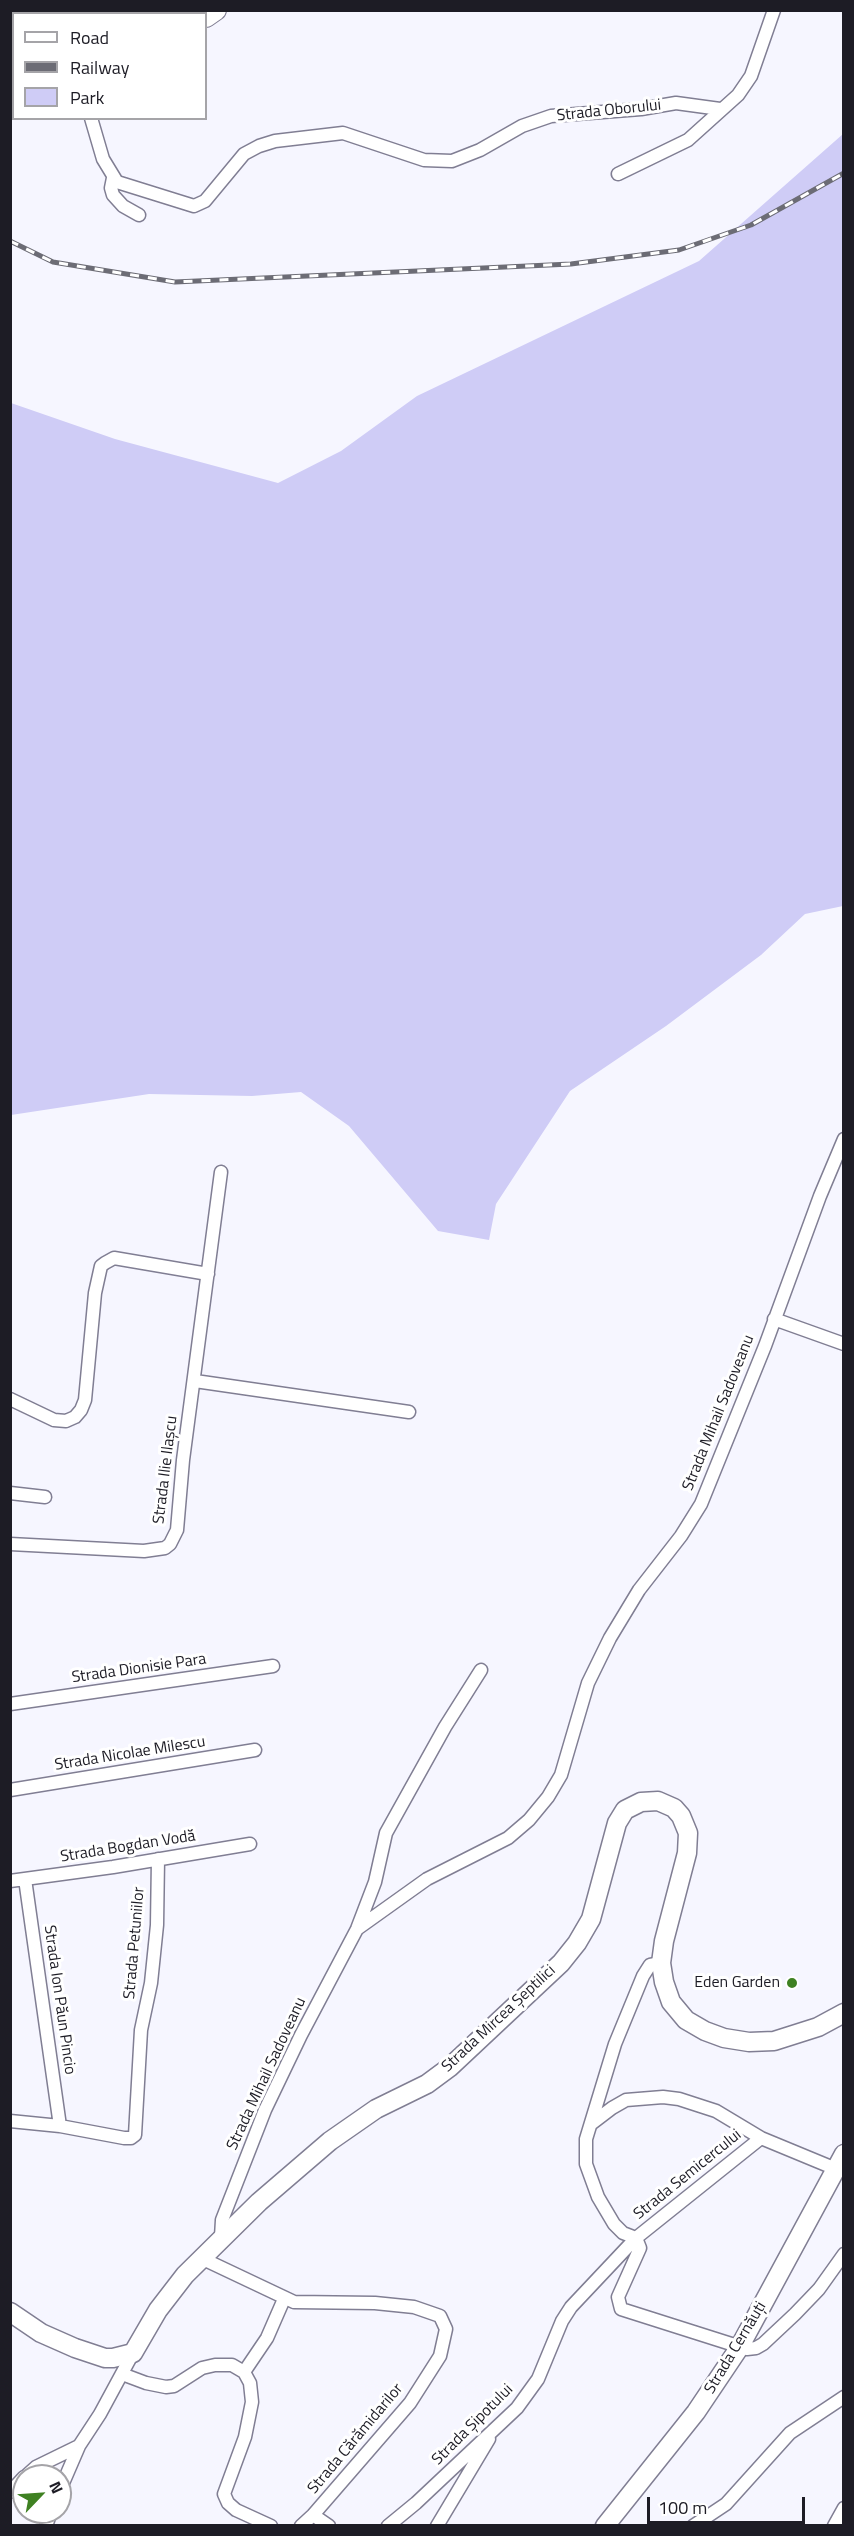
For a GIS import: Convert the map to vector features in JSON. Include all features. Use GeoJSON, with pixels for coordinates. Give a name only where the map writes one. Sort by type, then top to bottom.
{"type":"FeatureCollection","features":[{"type":"Feature","properties":{"kind":"street"},"geometry":{"type":"LineString","coordinates":[[618,174],[688,140],[738,95],[752,76],[774,10]]}},
{"type":"Feature","properties":{"kind":"street","name":"Strada Oborului"},"geometry":{"type":"LineString","coordinates":[[113,178],[135,189],[194,206],[205,201],[244,154],[259,146],[290,138],[312,138],[343,133],[424,160],[453,161],[480,150],[522,126],[551,116],[641,109],[676,103],[720,110]]}},
{"type":"Feature","properties":{"kind":"street"},"geometry":{"type":"LineString","coordinates":[[92,120],[103,159],[113,178],[111,188],[113,195],[123,206],[139,215]]}},
{"type":"Feature","properties":{"kind":"street","name":"Strada Mihail Sadoveanu"},"geometry":{"type":"LineString","coordinates":[[357,1929],[427,1879],[508,1838],[529,1820],[548,1797],[561,1775],[577,1717],[598,1660],[633,1598],[681,1536],[701,1504],[843,1139]]}},
{"type":"Feature","properties":{"kind":"street","name":"Strada Ilie Ilașcu"},"geometry":{"type":"LineString","coordinates":[[10,1544],[144,1551],[165,1548],[170,1544],[177,1530],[183,1461],[221,1172]]}},
{"type":"Feature","properties":{"kind":"street"},"geometry":{"type":"LineString","coordinates":[[10,1399],[54,1420],[66,1421],[75,1417],[81,1410],[85,1400],[94,1293],[101,1266],[105,1263],[114,1258],[208,1274]]}},
{"type":"Feature","properties":{"kind":"street"},"geometry":{"type":"LineString","coordinates":[[774,1319],[843,1344]]}},
{"type":"Feature","properties":{"kind":"street"},"geometry":{"type":"LineString","coordinates":[[195,1381],[409,1413]]}},
{"type":"Feature","properties":{"kind":"street"},"geometry":{"type":"LineString","coordinates":[[10,1492],[45,1497]]}},
{"type":"Feature","properties":{"kind":"street","name":"Strada Dionisie Para"},"geometry":{"type":"LineString","coordinates":[[10,1704],[273,1666]]}},
{"type":"Feature","properties":{"kind":"street","name":"Strada Mihail Sadoveanu"},"geometry":{"type":"LineString","coordinates":[[221,2237],[222,2220],[265,2110],[301,2035],[357,1929],[375,1882],[391,1821],[455,1709],[481,1670]]}},
{"type":"Feature","properties":{"kind":"street","name":"Strada Nicolae Milescu"},"geometry":{"type":"LineString","coordinates":[[10,1790],[255,1750]]}},
{"type":"Feature","properties":{"kind":"street","name":"Strada Mircea Șeptilici"},"geometry":{"type":"LineString","coordinates":[[132,2353],[158,2310],[221,2237],[330,2140],[376,2109],[427,2084],[450,2067],[561,1963],[577,1943],[591,1919],[618,1822],[625,1810],[641,1802],[658,1801],[674,1808],[681,1816],[688,1833],[687,1853],[664,1941],[661,1963],[664,1982],[671,2002],[686,2020],[705,2031],[724,2038],[749,2042],[774,2041],[818,2027],[843,2013]]}},
{"type":"Feature","properties":{"kind":"street","name":"Strada Bogdan Vodă"},"geometry":{"type":"LineString","coordinates":[[10,1881],[250,1844]]}},
{"type":"Feature","properties":{"kind":"street","name":"Strada Petuniilor"},"geometry":{"type":"LineString","coordinates":[[60,2126],[131,2138],[136,2130],[141,2030],[154,1952],[158,1859]]}},
{"type":"Feature","properties":{"kind":"street","name":"Strada Ion Păun Pincio"},"geometry":{"type":"LineString","coordinates":[[25,1879],[60,2126]]}},
{"type":"Feature","properties":{"kind":"street"},"geometry":{"type":"LineString","coordinates":[[661,1963],[650,1965],[643,1976],[615,2044],[586,2139],[586,2164],[598,2197],[614,2224],[623,2233],[636,2238],[640,2248],[618,2297],[621,2309],[739,2348],[756,2348],[773,2336],[819,2289],[843,2254]]}},
{"type":"Feature","properties":{"kind":"street","name":"Strada Semicercului"},"geometry":{"type":"LineString","coordinates":[[591,2124],[626,2100],[663,2097],[716,2110],[761,2138],[840,2162]]}},
{"type":"Feature","properties":{"kind":"street"},"geometry":{"type":"LineString","coordinates":[[10,2121],[60,2126]]}},
{"type":"Feature","properties":{"kind":"street","name":"Strada Semicercului"},"geometry":{"type":"LineString","coordinates":[[636,2238],[761,2138]]}},
{"type":"Feature","properties":{"kind":"street","name":"Strada Cernăuți"},"geometry":{"type":"LineString","coordinates":[[605,2526],[696,2412],[739,2348],[840,2162]]}},
{"type":"Feature","properties":{"kind":"street","name":"Strada Șipotului"},"geometry":{"type":"LineString","coordinates":[[388,2526],[416,2503],[517,2408],[538,2379],[562,2321],[572,2307],[636,2238]]}},
{"type":"Feature","properties":{"kind":"street","name":"Strada Cărămidarilor"},"geometry":{"type":"LineString","coordinates":[[201,2258],[294,2302],[375,2303],[414,2307],[440,2316],[446,2329],[440,2356],[410,2403],[301,2526]]}},
{"type":"Feature","properties":{"kind":"street"},"geometry":{"type":"LineString","coordinates":[[244,2372],[267,2338],[284,2299]]}},
{"type":"Feature","properties":{"kind":"street"},"geometry":{"type":"LineString","coordinates":[[10,2312],[41,2333],[75,2348],[113,2358],[132,2353]]}},
{"type":"Feature","properties":{"kind":"street"},"geometry":{"type":"LineString","coordinates":[[71,2464],[79,2446],[132,2353]]}},
{"type":"Feature","properties":{"kind":"street"},"geometry":{"type":"LineString","coordinates":[[122,2374],[146,2383],[166,2387],[174,2386],[202,2368],[215,2365],[232,2365],[244,2372],[250,2383],[252,2402],[245,2437],[224,2494],[228,2503],[236,2510],[271,2526]]}},
{"type":"Feature","properties":{"kind":"street"},"geometry":{"type":"LineString","coordinates":[[693,2526],[713,2519],[790,2433],[843,2397]]}},
{"type":"Feature","properties":{"kind":"street"},"geometry":{"type":"LineString","coordinates":[[437,2526],[504,2418]]}},
{"type":"Feature","properties":{"kind":"street"},"geometry":{"type":"LineString","coordinates":[[42,2464],[79,2446]]}},
{"type":"Feature","properties":{"kind":"street"},"geometry":{"type":"LineString","coordinates":[[834,2526],[843,2508]]}},
{"type":"Feature","properties":{"kind":"street"},"geometry":{"type":"LineString","coordinates":[[313,2515],[328,2526]]}},
{"type":"Feature","properties":{"kind":"green space"},"geometry":{"type":"Polygon","coordinates":[[[843,134],[843,906],[805,914],[761,955],[666,1026],[570,1091],[496,1204],[489,1240],[438,1231],[349,1126],[301,1092],[252,1096],[149,1094],[11,1115],[11,403],[115,439],[278,483],[341,451],[417,396],[699,261],[843,134]]]}},
{"type":"Feature","properties":{"kind":"railway"},"geometry":{"type":"LineString","coordinates":[[10,241],[53,262],[175,282],[571,264],[679,250],[751,225],[844,173]]}},
{"type":"Feature","properties":{"kind":"place","name":"Eden Garden"},"geometry":{"type":"Point","coordinates":[792,1983]}}]}
